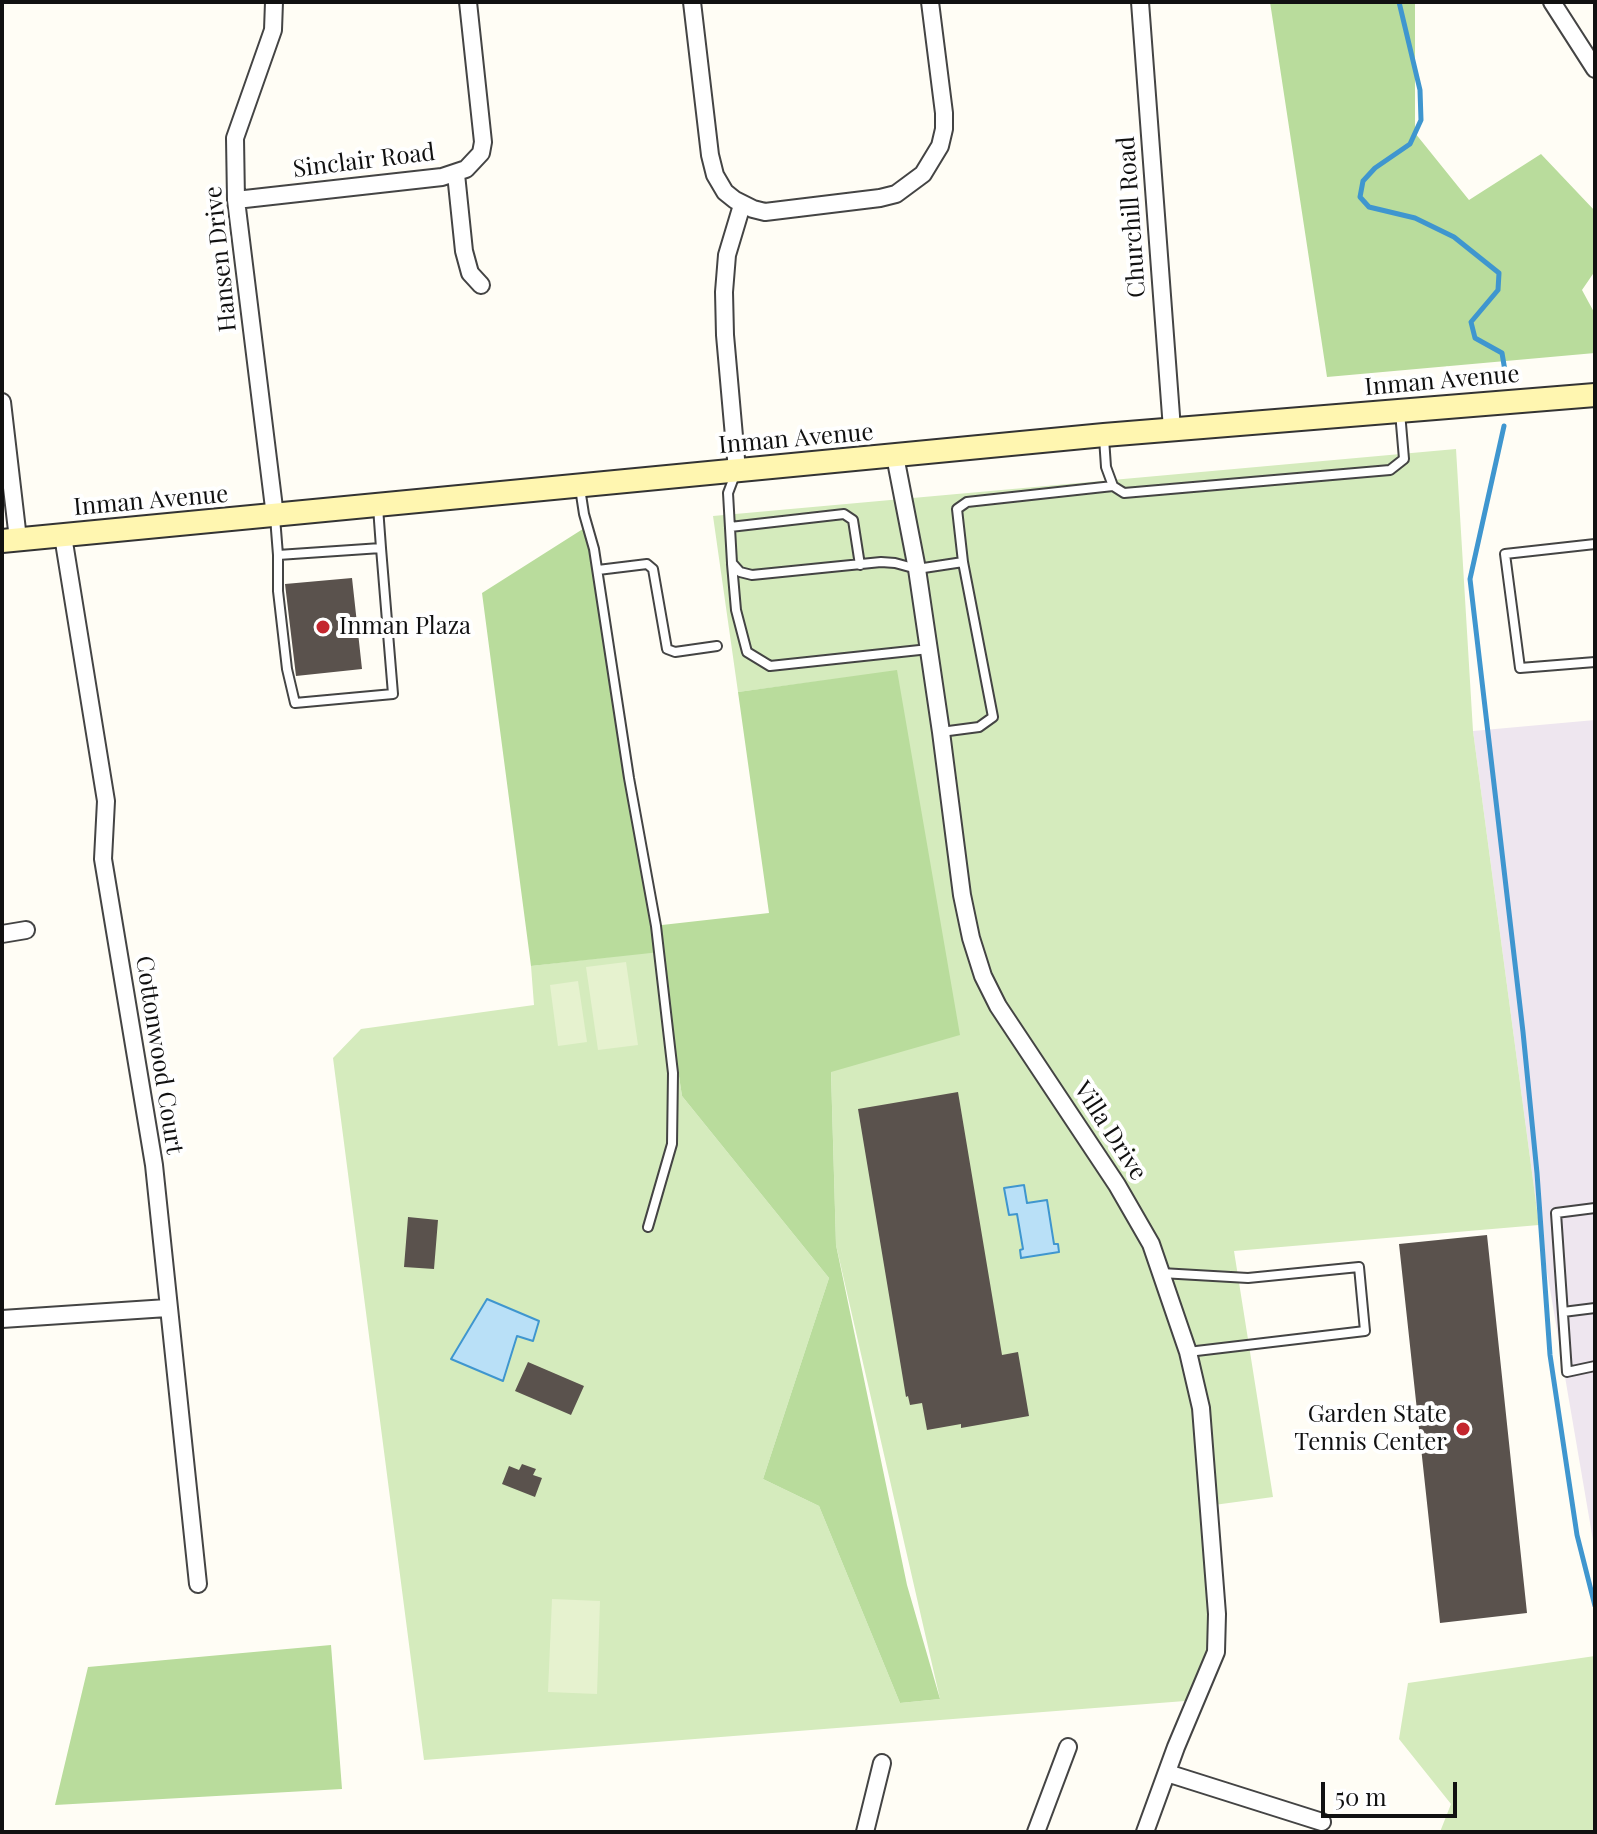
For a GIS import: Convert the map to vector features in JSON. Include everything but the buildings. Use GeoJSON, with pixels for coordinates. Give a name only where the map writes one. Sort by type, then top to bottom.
{"type":"FeatureCollection","features":[{"type":"Feature","properties":{"kind":"main road","name":"Inman Avenue"},"geometry":{"type":"LineString","coordinates":[[10,540],[1104,435],[1595,395]]}},
{"type":"Feature","properties":{"kind":"street","name":"Hansen Drive"},"geometry":{"type":"LineString","coordinates":[[274,2],[273,30],[235,138],[236,200],[275,516]]}},
{"type":"Feature","properties":{"kind":"street","name":"Sinclair Road"},"geometry":{"type":"LineString","coordinates":[[236,200],[456,174],[475,162],[483,142],[468,2]]}},
{"type":"Feature","properties":{"kind":"street"},"geometry":{"type":"LineString","coordinates":[[692,2],[711,163],[725,192],[742,205],[765,212],[880,198],[896,194],[923,174],[940,146],[944,129],[930,2]]}},
{"type":"Feature","properties":{"kind":"street","name":"Churchill Road"},"geometry":{"type":"LineString","coordinates":[[1140,2],[1172,429]]}},
{"type":"Feature","properties":{"kind":"street"},"geometry":{"type":"LineString","coordinates":[[1552,2],[1595,69]]}},
{"type":"Feature","properties":{"kind":"street"},"geometry":{"type":"LineString","coordinates":[[456,174],[464,251],[470,273],[481,285]]}},
{"type":"Feature","properties":{"kind":"street"},"geometry":{"type":"LineString","coordinates":[[737,470],[724,292],[727,255],[742,205]]}},
{"type":"Feature","properties":{"kind":"street"},"geometry":{"type":"LineString","coordinates":[[2,402],[10,540]]}},
{"type":"Feature","properties":{"kind":"street","name":"Villa Drive"},"geometry":{"type":"LineString","coordinates":[[895,456],[917,569],[962,895],[983,976],[998,1006],[1136,1215],[1161,1273],[1188,1352],[1201,1408],[1217,1614],[1216,1652],[1145,1832]]}},
{"type":"Feature","properties":{"kind":"street","name":"Cottonwood Court"},"geometry":{"type":"LineString","coordinates":[[63,536],[106,801],[103,859],[154,1165],[198,1584]]}},
{"type":"Feature","properties":{"kind":"street"},"geometry":{"type":"LineString","coordinates":[[2,934],[26,930]]}},
{"type":"Feature","properties":{"kind":"street"},"geometry":{"type":"LineString","coordinates":[[2,1319],[167,1308]]}},
{"type":"Feature","properties":{"kind":"street"},"geometry":{"type":"LineString","coordinates":[[1036,1832],[1068,1747]]}},
{"type":"Feature","properties":{"kind":"street"},"geometry":{"type":"LineString","coordinates":[[865,1832],[882,1763]]}},
{"type":"Feature","properties":{"kind":"street"},"geometry":{"type":"LineString","coordinates":[[1167,1773],[1322,1822]]}},
{"type":"Feature","properties":{"kind":"lane"},"geometry":{"type":"LineString","coordinates":[[1104,435],[1106,467],[1113,486],[1124,493],[1390,470],[1404,459],[1399,411]]}},
{"type":"Feature","properties":{"kind":"lane"},"geometry":{"type":"LineString","coordinates":[[737,470],[728,493],[736,610],[747,652],[770,666],[929,649]]}},
{"type":"Feature","properties":{"kind":"lane"},"geometry":{"type":"LineString","coordinates":[[941,732],[979,727],[993,717],[963,562],[957,509],[967,502],[1113,486]]}},
{"type":"Feature","properties":{"kind":"lane"},"geometry":{"type":"LineString","coordinates":[[580,487],[598,570],[631,792],[656,926],[673,1073],[672,1144],[648,1227]]}},
{"type":"Feature","properties":{"kind":"lane"},"geometry":{"type":"LineString","coordinates":[[275,516],[278,591],[287,669],[295,703],[393,694],[378,506]]}},
{"type":"Feature","properties":{"kind":"lane"},"geometry":{"type":"LineString","coordinates":[[730,527],[844,514],[853,520],[860,565]]}},
{"type":"Feature","properties":{"kind":"lane"},"geometry":{"type":"LineString","coordinates":[[1595,544],[1505,554],[1520,668],[1595,662]]}},
{"type":"Feature","properties":{"kind":"lane"},"geometry":{"type":"LineString","coordinates":[[278,555],[381,548]]}},
{"type":"Feature","properties":{"kind":"lane"},"geometry":{"type":"LineString","coordinates":[[732,563],[740,572],[752,575],[895,563],[917,569],[963,562]]}},
{"type":"Feature","properties":{"kind":"lane"},"geometry":{"type":"LineString","coordinates":[[598,570],[647,564],[653,569],[667,649],[675,652],[717,646]]}},
{"type":"Feature","properties":{"kind":"lane"},"geometry":{"type":"LineString","coordinates":[[1595,1208],[1556,1213],[1567,1372],[1595,1366]]}},
{"type":"Feature","properties":{"kind":"lane"},"geometry":{"type":"LineString","coordinates":[[1161,1273],[1248,1278],[1359,1267],[1365,1331],[1188,1352]]}},
{"type":"Feature","properties":{"kind":"lane"},"geometry":{"type":"LineString","coordinates":[[1563,1312],[1595,1308]]}},
{"type":"Feature","properties":{"kind":"shaded area"},"geometry":{"type":"Polygon","coordinates":[[[1595,720],[1595,1552],[1539,1225],[1473,731],[1595,720]]]}},
{"type":"Feature","properties":{"kind":"green space"},"geometry":{"type":"Polygon","coordinates":[[[1270,2],[1415,2],[1415,133],[1469,200],[1541,154],[1595,211],[1595,271],[1582,290],[1595,314],[1595,353],[1327,377],[1270,2]]]}},
{"type":"Feature","properties":{"kind":"green space"},"geometry":{"type":"Polygon","coordinates":[[[1456,449],[1473,731],[1539,1225],[1234,1251],[1273,1497],[1214,1505],[1225,1610],[1198,1700],[424,1760],[333,1058],[361,1029],[534,1005],[531,966],[660,951],[682,1096],[829,1278],[763,1479],[819,1506],[900,1703],[940,1699],[836,1245],[831,1071],[897,671],[738,692],[713,516],[1456,449]]]}},
{"type":"Feature","properties":{"kind":"green space"},"geometry":{"type":"Polygon","coordinates":[[[586,527],[653,926],[769,913],[738,692],[897,670],[960,1035],[831,1072],[836,1245],[907,1585],[940,1699],[900,1703],[819,1506],[763,1479],[829,1278],[682,1096],[660,952],[531,966],[482,593],[586,527]]]}},
{"type":"Feature","properties":{"kind":"green space"},"geometry":{"type":"Polygon","coordinates":[[[626,962],[638,1045],[598,1050],[586,967],[626,962]]]}},
{"type":"Feature","properties":{"kind":"green space"},"geometry":{"type":"Polygon","coordinates":[[[578,981],[587,1042],[558,1046],[550,985],[578,981]]]}},
{"type":"Feature","properties":{"kind":"green space"},"geometry":{"type":"Polygon","coordinates":[[[552,1599],[600,1601],[597,1694],[548,1692],[552,1599]]]}},
{"type":"Feature","properties":{"kind":"green space"},"geometry":{"type":"Polygon","coordinates":[[[331,1645],[342,1789],[55,1805],[88,1667],[331,1645]]]}},
{"type":"Feature","properties":{"kind":"green space"},"geometry":{"type":"Polygon","coordinates":[[[1595,1656],[1595,1832],[1440,1832],[1451,1804],[1399,1739],[1408,1683],[1595,1656]]]}},
{"type":"Feature","properties":{"kind":"water"},"geometry":{"type":"Polygon","coordinates":[[[1024,1185],[1027,1203],[1047,1200],[1054,1244],[1058,1244],[1059,1252],[1021,1258],[1020,1250],[1023,1249],[1017,1214],[1009,1215],[1004,1188],[1024,1185]]]}},
{"type":"Feature","properties":{"kind":"water"},"geometry":{"type":"Polygon","coordinates":[[[487,1299],[539,1321],[533,1341],[517,1336],[503,1381],[451,1359],[487,1299]]]}},
{"type":"Feature","properties":{"kind":"waterway"},"geometry":{"type":"LineString","coordinates":[[1399,2],[1420,90],[1421,120],[1410,144],[1375,168],[1363,181],[1360,197],[1369,207],[1415,218],[1454,237],[1499,273],[1498,290],[1471,322],[1475,338],[1502,353],[1505,371]]}},
{"type":"Feature","properties":{"kind":"waterway"},"geometry":{"type":"LineString","coordinates":[[1504,426],[1470,579],[1523,1032],[1550,1355],[1577,1535],[1595,1606]]}},
{"type":"Feature","properties":{"kind":"place","name":"Inman Plaza"},"geometry":{"type":"Point","coordinates":[323,627]}},
{"type":"Feature","properties":{"kind":"place","name":"Garden State Tennis Center"},"geometry":{"type":"Point","coordinates":[1463,1429]}}]}
